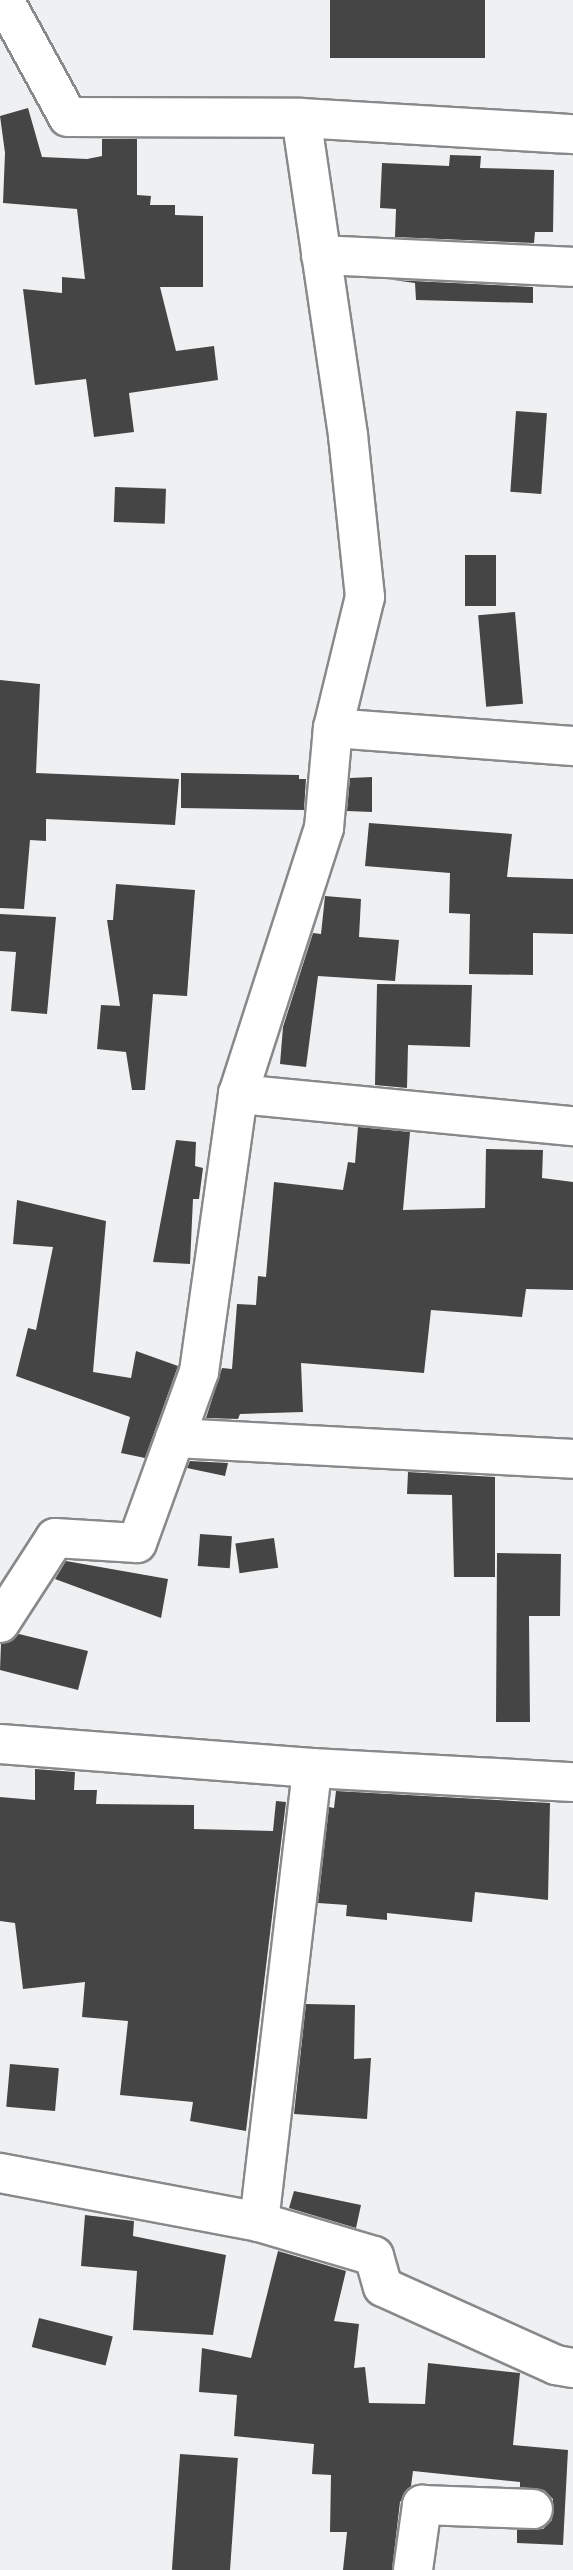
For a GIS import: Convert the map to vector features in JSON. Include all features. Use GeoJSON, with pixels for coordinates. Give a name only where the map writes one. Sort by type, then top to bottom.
{"type":"FeatureCollection","features":[{"type":"Feature","properties":{"kind":"street"},"geometry":{"type":"LineString","coordinates":[[5,0],[68,117],[301,118],[573,134]]}},
{"type":"Feature","properties":{"kind":"street"},"geometry":{"type":"LineString","coordinates":[[0,1623],[55,1538],[137,1544],[199,1372],[238,1094],[324,828],[333,728],[365,597],[348,435],[301,118]]}},
{"type":"Feature","properties":{"kind":"street"},"geometry":{"type":"LineString","coordinates":[[321,255],[573,267]]}},
{"type":"Feature","properties":{"kind":"street"},"geometry":{"type":"LineString","coordinates":[[333,728],[573,746]]}},
{"type":"Feature","properties":{"kind":"street"},"geometry":{"type":"LineString","coordinates":[[238,1094],[573,1126]]}},
{"type":"Feature","properties":{"kind":"street"},"geometry":{"type":"LineString","coordinates":[[175,1438],[573,1460]]}},
{"type":"Feature","properties":{"kind":"street"},"geometry":{"type":"LineString","coordinates":[[0,1744],[312,1768],[573,1782]]}},
{"type":"Feature","properties":{"kind":"street"},"geometry":{"type":"LineString","coordinates":[[259,2222],[312,1768]]}},
{"type":"Feature","properties":{"kind":"street"},"geometry":{"type":"LineString","coordinates":[[0,2173],[259,2222],[374,2256],[383,2287],[555,2365],[573,2368]]}},
{"type":"Feature","properties":{"kind":"street"},"geometry":{"type":"LineString","coordinates":[[413,2570],[422,2505],[533,2509]]}},
{"type":"Feature","properties":{"kind":"building"},"geometry":{"type":"Polygon","coordinates":[[[330,0],[485,0],[485,58],[330,58],[330,0]]]}},
{"type":"Feature","properties":{"kind":"building"},"geometry":{"type":"Polygon","coordinates":[[[28,108],[42,157],[87,159],[102,156],[102,139],[137,139],[137,195],[151,196],[150,205],[175,205],[175,215],[203,216],[203,287],[160,287],[176,351],[214,346],[218,380],[129,393],[134,432],[94,437],[86,379],[35,385],[23,289],[62,293],[62,277],[85,279],[77,209],[3,203],[5,153],[0,116],[28,108]]]}},
{"type":"Feature","properties":{"kind":"building"},"geometry":{"type":"Polygon","coordinates":[[[450,155],[481,156],[480,168],[554,170],[553,232],[535,232],[534,243],[395,237],[396,209],[380,208],[382,163],[449,166],[450,155]]]}},
{"type":"Feature","properties":{"kind":"building"},"geometry":{"type":"Polygon","coordinates":[[[393,280],[533,287],[533,303],[416,300],[415,283],[393,280]]]}},
{"type":"Feature","properties":{"kind":"building"},"geometry":{"type":"Polygon","coordinates":[[[516,411],[547,413],[541,494],[510,492],[516,411]]]}},
{"type":"Feature","properties":{"kind":"building"},"geometry":{"type":"Polygon","coordinates":[[[115,487],[166,489],[165,524],[114,522],[115,487]]]}},
{"type":"Feature","properties":{"kind":"building"},"geometry":{"type":"Polygon","coordinates":[[[465,555],[496,555],[496,606],[465,606],[465,555]]]}},
{"type":"Feature","properties":{"kind":"building"},"geometry":{"type":"Polygon","coordinates":[[[515,612],[523,704],[486,707],[478,615],[515,612]]]}},
{"type":"Feature","properties":{"kind":"building"},"geometry":{"type":"Polygon","coordinates":[[[0,680],[40,684],[36,773],[179,779],[175,825],[46,819],[46,841],[30,840],[24,909],[0,908],[0,680]]]}},
{"type":"Feature","properties":{"kind":"building"},"geometry":{"type":"Polygon","coordinates":[[[181,773],[299,775],[299,779],[306,779],[304,810],[181,808],[181,773]]]}},
{"type":"Feature","properties":{"kind":"building"},"geometry":{"type":"Polygon","coordinates":[[[372,777],[372,812],[347,811],[350,778],[372,777]]]}},
{"type":"Feature","properties":{"kind":"building"},"geometry":{"type":"Polygon","coordinates":[[[369,823],[512,834],[507,877],[573,879],[573,934],[533,933],[533,975],[469,974],[470,914],[449,913],[450,873],[365,866],[369,823]]]}},
{"type":"Feature","properties":{"kind":"building"},"geometry":{"type":"Polygon","coordinates":[[[116,884],[195,890],[187,996],[153,994],[145,1090],[132,1090],[126,1052],[97,1049],[101,1005],[120,1006],[107,920],[113,920],[116,884]]]}},
{"type":"Feature","properties":{"kind":"building"},"geometry":{"type":"Polygon","coordinates":[[[325,896],[361,899],[359,937],[399,940],[395,981],[318,976],[306,1067],[280,1064],[283,1027],[313,933],[321,934],[325,896]]]}},
{"type":"Feature","properties":{"kind":"building"},"geometry":{"type":"Polygon","coordinates":[[[0,914],[56,917],[47,1014],[11,1011],[16,952],[0,951],[0,914]]]}},
{"type":"Feature","properties":{"kind":"building"},"geometry":{"type":"Polygon","coordinates":[[[377,984],[472,985],[470,1047],[408,1045],[407,1088],[375,1085],[377,984]]]}},
{"type":"Feature","properties":{"kind":"building"},"geometry":{"type":"Polygon","coordinates":[[[358,1127],[410,1132],[403,1210],[485,1208],[486,1149],[543,1150],[542,1178],[573,1182],[573,1290],[526,1289],[522,1317],[431,1310],[424,1373],[301,1363],[303,1412],[240,1414],[238,1419],[206,1418],[222,1368],[232,1369],[237,1304],[256,1305],[258,1276],[266,1277],[274,1182],[343,1190],[348,1162],[355,1163],[358,1127]]]}},
{"type":"Feature","properties":{"kind":"building"},"geometry":{"type":"Polygon","coordinates":[[[176,1140],[196,1142],[195,1166],[203,1168],[199,1199],[193,1199],[190,1264],[153,1262],[176,1140]]]}},
{"type":"Feature","properties":{"kind":"building"},"geometry":{"type":"Polygon","coordinates":[[[17,1200],[106,1221],[93,1372],[131,1378],[136,1351],[178,1366],[145,1458],[121,1453],[130,1417],[16,1376],[28,1328],[36,1330],[53,1247],[13,1244],[17,1200]]]}},
{"type":"Feature","properties":{"kind":"building"},"geometry":{"type":"Polygon","coordinates":[[[190,1461],[228,1463],[225,1476],[187,1468],[190,1461]]]}},
{"type":"Feature","properties":{"kind":"building"},"geometry":{"type":"Polygon","coordinates":[[[408,1472],[495,1477],[495,1577],[454,1577],[452,1495],[407,1494],[408,1472]]]}},
{"type":"Feature","properties":{"kind":"building"},"geometry":{"type":"Polygon","coordinates":[[[200,1534],[232,1536],[230,1568],[198,1566],[200,1534]]]}},
{"type":"Feature","properties":{"kind":"building"},"geometry":{"type":"Polygon","coordinates":[[[274,1538],[278,1568],[240,1573],[235,1543],[274,1538]]]}},
{"type":"Feature","properties":{"kind":"building"},"geometry":{"type":"Polygon","coordinates":[[[497,1553],[561,1554],[560,1616],[529,1616],[530,1722],[496,1722],[497,1553]]]}},
{"type":"Feature","properties":{"kind":"building"},"geometry":{"type":"Polygon","coordinates":[[[66,1561],[168,1579],[161,1618],[55,1579],[66,1561]]]}},
{"type":"Feature","properties":{"kind":"building"},"geometry":{"type":"Polygon","coordinates":[[[19,1634],[88,1651],[78,1690],[0,1670],[1,1644],[19,1634]]]}},
{"type":"Feature","properties":{"kind":"building"},"geometry":{"type":"Polygon","coordinates":[[[35,1769],[75,1772],[74,1790],[97,1790],[96,1804],[194,1805],[194,1829],[273,1831],[276,1801],[286,1802],[246,2131],[190,2121],[193,2102],[120,2095],[128,2021],[82,2017],[85,1982],[23,1989],[15,1923],[0,1921],[0,1797],[35,1800],[35,1769]]]}},
{"type":"Feature","properties":{"kind":"building"},"geometry":{"type":"Polygon","coordinates":[[[336,1791],[550,1803],[548,1900],[475,1892],[472,1922],[387,1913],[387,1920],[346,1916],[347,1905],[318,1903],[329,1807],[334,1808],[336,1791]]]}},
{"type":"Feature","properties":{"kind":"building"},"geometry":{"type":"Polygon","coordinates":[[[306,2004],[355,2005],[354,2059],[371,2058],[367,2119],[294,2114],[306,2004]]]}},
{"type":"Feature","properties":{"kind":"building"},"geometry":{"type":"Polygon","coordinates":[[[10,2064],[59,2068],[55,2111],[6,2107],[10,2064]]]}},
{"type":"Feature","properties":{"kind":"building"},"geometry":{"type":"Polygon","coordinates":[[[294,2191],[361,2205],[356,2228],[289,2208],[294,2191]]]}},
{"type":"Feature","properties":{"kind":"building"},"geometry":{"type":"Polygon","coordinates":[[[85,2215],[134,2221],[133,2236],[226,2255],[213,2335],[133,2330],[137,2271],[81,2266],[85,2215]]]}},
{"type":"Feature","properties":{"kind":"building"},"geometry":{"type":"Polygon","coordinates":[[[278,2251],[346,2271],[334,2321],[359,2324],[354,2368],[365,2367],[369,2403],[425,2404],[428,2363],[520,2373],[513,2445],[568,2450],[563,2545],[517,2543],[517,2530],[543,2529],[552,2520],[553,2499],[544,2490],[520,2487],[520,2482],[413,2471],[411,2486],[400,2502],[392,2570],[343,2570],[347,2532],[330,2532],[331,2475],[312,2474],[314,2444],[234,2436],[237,2395],[199,2392],[202,2348],[251,2358],[278,2251]]]}},
{"type":"Feature","properties":{"kind":"building"},"geometry":{"type":"Polygon","coordinates":[[[39,2318],[113,2336],[105,2365],[32,2347],[39,2318]]]}},
{"type":"Feature","properties":{"kind":"building"},"geometry":{"type":"Polygon","coordinates":[[[180,2454],[238,2458],[230,2570],[172,2570],[180,2454]]]}}]}
